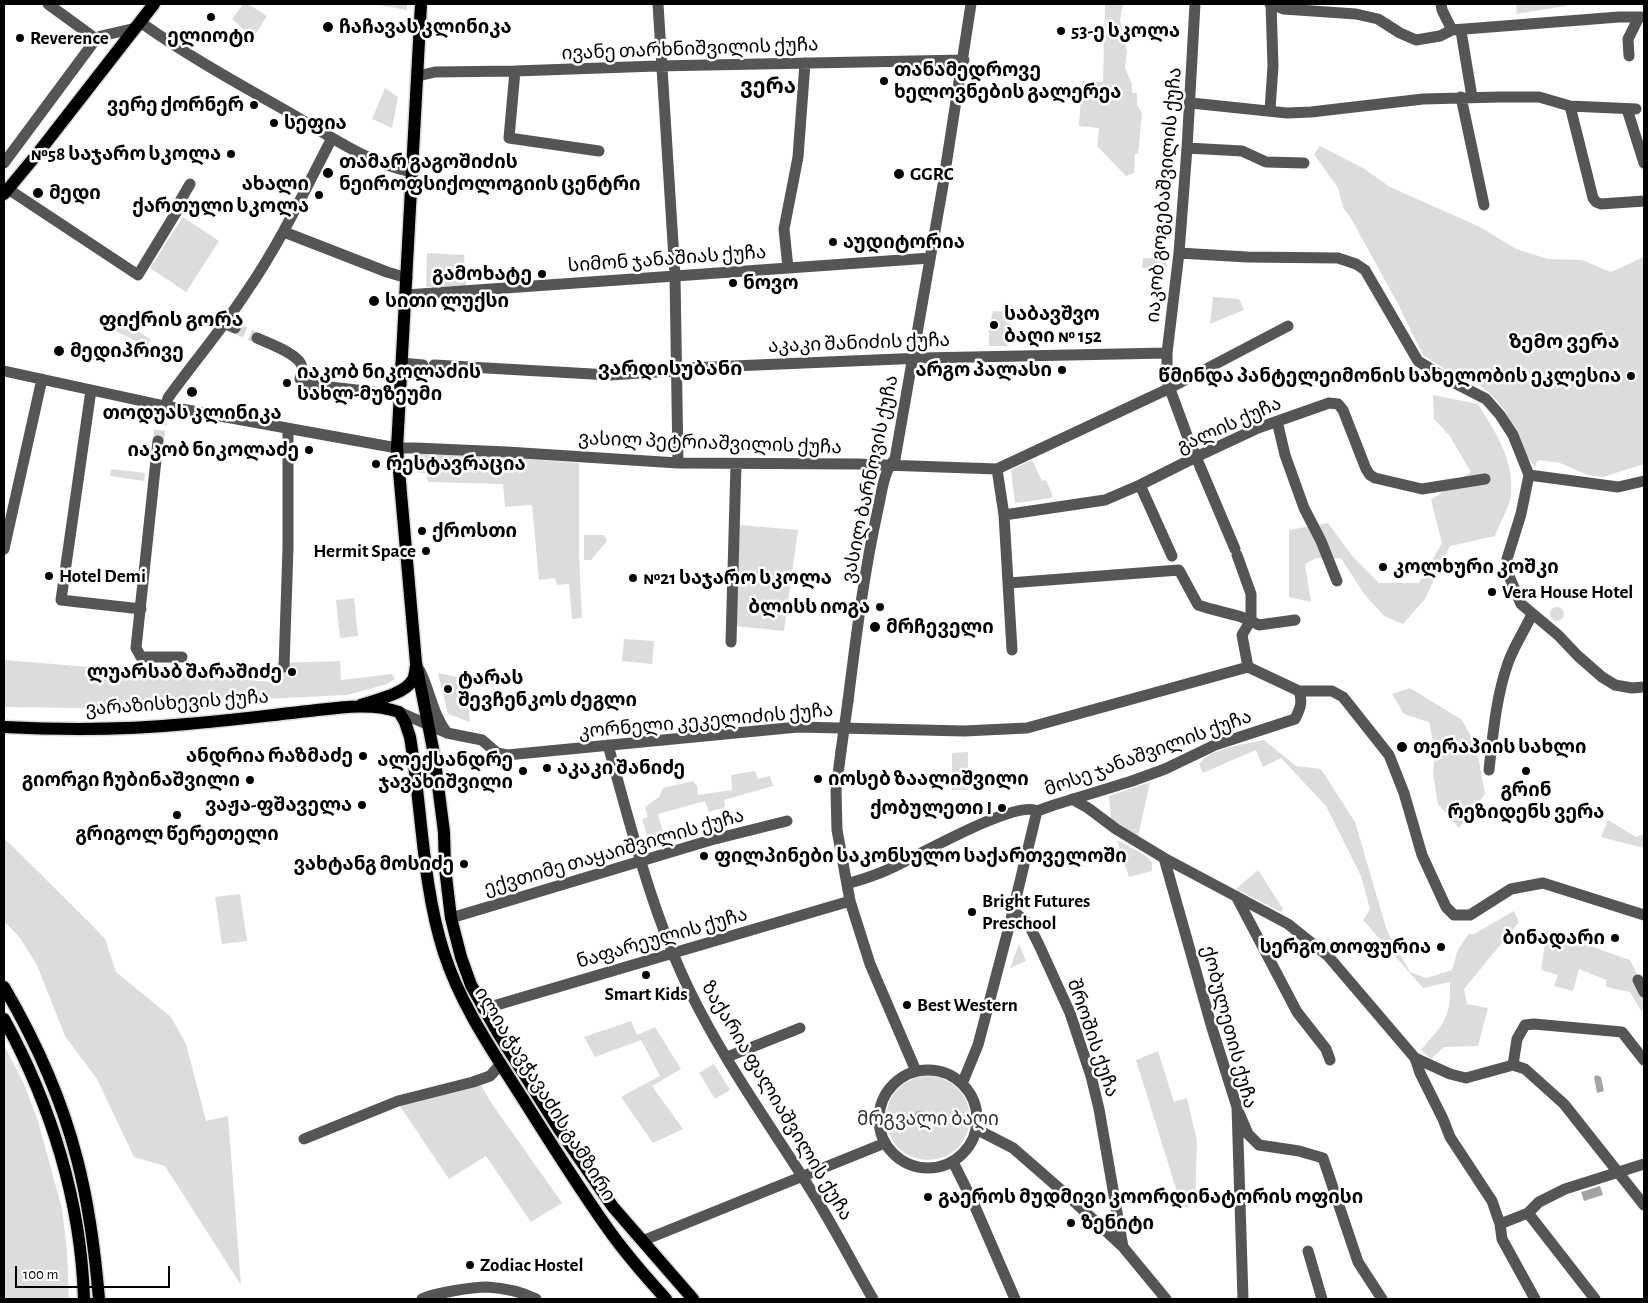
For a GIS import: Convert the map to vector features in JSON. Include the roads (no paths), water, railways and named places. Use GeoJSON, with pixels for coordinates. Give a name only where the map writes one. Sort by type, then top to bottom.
{"type":"FeatureCollection","features":[{"type":"Feature","properties":{"kind":"main road"},"geometry":{"type":"LineString","coordinates":[[6,192],[154,4]]}},
{"type":"Feature","properties":{"kind":"main road","name":"ილია ჭავჭავაძის გამზირი"},"geometry":{"type":"LineString","coordinates":[[421,4],[397,448],[416,663],[423,723],[444,832],[445,868],[451,918],[461,957],[483,1009],[565,1137],[613,1207],[693,1299]]}},
{"type":"Feature","properties":{"kind":"main road","name":"ვარაზისხევის ქუჩა"},"geometry":{"type":"LineString","coordinates":[[354,707],[405,688],[413,679],[416,663]]}},
{"type":"Feature","properties":{"kind":"main road","name":"ვარაზისხევის ქუჩა"},"geometry":{"type":"LineString","coordinates":[[4,727],[114,730],[354,707],[386,709],[399,712]]}},
{"type":"Feature","properties":{"kind":"main road","name":"ილია ჭავჭავაძის გამზირი"},"geometry":{"type":"LineString","coordinates":[[399,712],[406,722],[410,737],[433,906],[441,941],[463,999],[501,1064],[606,1227],[666,1299]]}},
{"type":"Feature","properties":{"kind":"main road"},"geometry":{"type":"LineString","coordinates":[[4,987],[37,1051],[66,1120],[87,1202],[95,1251],[99,1299]]}},
{"type":"Feature","properties":{"kind":"main road"},"geometry":{"type":"LineString","coordinates":[[4,1019],[26,1063],[63,1160],[76,1218],[82,1262],[84,1299]]}},
{"type":"Feature","properties":{"kind":"street"},"geometry":{"type":"LineString","coordinates":[[48,4],[96,39]]}},
{"type":"Feature","properties":{"kind":"street"},"geometry":{"type":"LineString","coordinates":[[658,4],[676,275],[678,463]]}},
{"type":"Feature","properties":{"kind":"street","name":"ვასილ ბარნოვის ქუჩა"},"geometry":{"type":"LineString","coordinates":[[916,1071],[873,972],[850,901],[837,830],[836,790],[856,638],[874,527],[889,466],[895,460],[964,60],[971,4]]}},
{"type":"Feature","properties":{"kind":"street","name":"იაკობ გოგებაშვილის ქუჩა"},"geometry":{"type":"LineString","coordinates":[[1195,4],[1188,148],[1179,253],[1167,353],[1166,381],[1236,552],[1251,594],[1251,620],[1242,635],[1248,667]]}},
{"type":"Feature","properties":{"kind":"street"},"geometry":{"type":"LineString","coordinates":[[1270,110],[1273,66],[1271,4],[1284,9],[1356,14],[1378,19],[1400,33],[1416,40],[1440,36],[1456,30],[1620,17],[1642,17]]}},
{"type":"Feature","properties":{"kind":"street"},"geometry":{"type":"LineString","coordinates":[[1441,4],[1442,10],[1456,30],[1484,205]]}},
{"type":"Feature","properties":{"kind":"street"},"geometry":{"type":"LineString","coordinates":[[1630,56],[1628,38],[1642,17]]}},
{"type":"Feature","properties":{"kind":"street"},"geometry":{"type":"LineString","coordinates":[[4,163],[96,39],[138,25],[332,138],[384,165],[412,172]]}},
{"type":"Feature","properties":{"kind":"street","name":"ივანე თარხნიშვილის ქუჩა"},"geometry":{"type":"LineString","coordinates":[[418,76],[435,72],[964,60]]}},
{"type":"Feature","properties":{"kind":"street"},"geometry":{"type":"LineString","coordinates":[[788,268],[784,229],[798,157],[805,63]]}},
{"type":"Feature","properties":{"kind":"street"},"geometry":{"type":"LineString","coordinates":[[515,71],[509,138],[599,151]]}},
{"type":"Feature","properties":{"kind":"street"},"geometry":{"type":"LineString","coordinates":[[1191,103],[1287,113],[1424,99],[1539,97],[1570,106],[1631,109],[1644,163]]}},
{"type":"Feature","properties":{"kind":"street"},"geometry":{"type":"LineString","coordinates":[[1570,106],[1593,198],[1596,202],[1601,204],[1644,201]]}},
{"type":"Feature","properties":{"kind":"street"},"geometry":{"type":"LineString","coordinates":[[162,418],[168,398],[246,293],[284,232],[332,138]]}},
{"type":"Feature","properties":{"kind":"street"},"geometry":{"type":"LineString","coordinates":[[1188,148],[1242,152],[1266,162],[1304,163]]}},
{"type":"Feature","properties":{"kind":"street"},"geometry":{"type":"LineString","coordinates":[[6,192],[138,275],[177,211],[179,203],[190,184]]}},
{"type":"Feature","properties":{"kind":"street"},"geometry":{"type":"LineString","coordinates":[[284,232],[407,278]]}},
{"type":"Feature","properties":{"kind":"street"},"geometry":{"type":"LineString","coordinates":[[1179,253],[1247,257],[1338,258],[1356,264],[1365,270],[1418,361],[1445,378],[1486,399],[1500,415],[1514,436],[1529,475],[1506,569],[1520,604],[1558,635],[1602,677],[1615,685],[1632,688],[1644,687]]}},
{"type":"Feature","properties":{"kind":"street","name":"სიმონ ჯანაშიას ქუჩა"},"geometry":{"type":"LineString","coordinates":[[406,295],[930,258]]}},
{"type":"Feature","properties":{"kind":"street"},"geometry":{"type":"LineString","coordinates":[[224,323],[235,328]]}},
{"type":"Feature","properties":{"kind":"street","name":"ვასილ პეტრიაშვილის ქუჩა"},"geometry":{"type":"LineString","coordinates":[[4,371],[165,406],[288,430],[397,448],[507,452],[678,463],[997,469],[1168,389],[1288,326]]}},
{"type":"Feature","properties":{"kind":"street"},"geometry":{"type":"LineString","coordinates":[[257,338],[290,353],[298,359],[302,366],[300,379],[304,384],[400,394]]}},
{"type":"Feature","properties":{"kind":"street","name":"აკაკი შანიძის ქუჩა"},"geometry":{"type":"LineString","coordinates":[[402,363],[610,375],[686,368],[913,358],[1167,353]]}},
{"type":"Feature","properties":{"kind":"street"},"geometry":{"type":"LineString","coordinates":[[4,549],[42,380]]}},
{"type":"Feature","properties":{"kind":"street"},"geometry":{"type":"LineString","coordinates":[[91,390],[61,600],[140,609]]}},
{"type":"Feature","properties":{"kind":"street","name":"გალის ქუჩა"},"geometry":{"type":"LineString","coordinates":[[1004,515],[1105,500],[1276,421],[1329,403],[1338,404],[1344,410],[1366,469],[1375,478],[1422,489],[1485,479]]}},
{"type":"Feature","properties":{"kind":"street"},"geometry":{"type":"LineString","coordinates":[[1276,421],[1285,456],[1304,508],[1321,541],[1337,581]]}},
{"type":"Feature","properties":{"kind":"street"},"geometry":{"type":"LineString","coordinates":[[284,667],[288,548],[288,430]]}},
{"type":"Feature","properties":{"kind":"street"},"geometry":{"type":"LineString","coordinates":[[158,441],[136,648],[137,653],[141,657],[182,657]]}},
{"type":"Feature","properties":{"kind":"street"},"geometry":{"type":"LineString","coordinates":[[731,642],[736,464]]}},
{"type":"Feature","properties":{"kind":"street"},"geometry":{"type":"LineString","coordinates":[[997,469],[1004,515],[1012,650]]}},
{"type":"Feature","properties":{"kind":"street"},"geometry":{"type":"LineString","coordinates":[[1529,475],[1618,487],[1644,481]]}},
{"type":"Feature","properties":{"kind":"street"},"geometry":{"type":"LineString","coordinates":[[1140,485],[1172,556]]}},
{"type":"Feature","properties":{"kind":"street"},"geometry":{"type":"LineString","coordinates":[[1009,583],[1178,570],[1198,605],[1246,617],[1259,625],[1295,620]]}},
{"type":"Feature","properties":{"kind":"street"},"geometry":{"type":"LineString","coordinates":[[1489,770],[1501,688],[1508,661],[1532,614]]}},
{"type":"Feature","properties":{"kind":"street"},"geometry":{"type":"LineString","coordinates":[[416,663],[428,687],[436,716],[447,733]]}},
{"type":"Feature","properties":{"kind":"street"},"geometry":{"type":"LineString","coordinates":[[1248,667],[1299,691],[1332,691],[1343,698],[1389,755],[1404,793],[1422,855],[1446,907],[1454,915],[1470,915],[1511,889],[1543,883],[1644,915]]}},
{"type":"Feature","properties":{"kind":"street","name":"კორნელი კეკელიძის ქუჩა"},"geometry":{"type":"LineString","coordinates":[[423,723],[447,733],[482,740],[497,753],[507,755],[804,726],[964,731],[1027,728],[1248,667]]}},
{"type":"Feature","properties":{"kind":"street","name":"მოსე ჯანაშვილის ქუჩა"},"geometry":{"type":"LineString","coordinates":[[847,884],[888,870],[977,826],[1015,811],[1029,808],[1037,811],[1132,782],[1216,745],[1295,719],[1301,708],[1302,699],[1299,691]]}},
{"type":"Feature","properties":{"kind":"street","name":"ვარაზისხევის ქუჩა"},"geometry":{"type":"LineString","coordinates":[[399,712],[423,723]]}},
{"type":"Feature","properties":{"kind":"street","name":"ზაქარია ფალიაშვილის ქუჩა"},"geometry":{"type":"LineString","coordinates":[[608,745],[642,862],[673,954],[700,1013],[802,1176],[872,1299]]}},
{"type":"Feature","properties":{"kind":"street"},"geometry":{"type":"LineString","coordinates":[[1072,799],[1164,858],[1288,924],[1328,956],[1415,1058],[1420,1073],[1450,1137],[1492,1201],[1500,1224],[1502,1239],[1535,1299]]}},
{"type":"Feature","properties":{"kind":"street"},"geometry":{"type":"LineString","coordinates":[[962,1084],[978,1045],[1037,811]]}},
{"type":"Feature","properties":{"kind":"street","name":"ექვთიმე თაყაიშვილის ქუჩა"},"geometry":{"type":"LineString","coordinates":[[451,918],[711,840],[787,821]]}},
{"type":"Feature","properties":{"kind":"street","name":"ქობულეთის ქუჩა"},"geometry":{"type":"LineString","coordinates":[[1164,858],[1212,1028],[1237,1107],[1243,1298]]}},
{"type":"Feature","properties":{"kind":"street"},"geometry":{"type":"LineString","coordinates":[[1236,896],[1297,1012],[1326,1049],[1330,1060]]}},
{"type":"Feature","properties":{"kind":"street","name":"ნაფარეულის ქუჩა"},"geometry":{"type":"LineString","coordinates":[[483,1009],[850,901]]}},
{"type":"Feature","properties":{"kind":"street","name":"შროშის ქუჩა"},"geometry":{"type":"LineString","coordinates":[[1013,911],[1028,924],[1036,938],[1070,1013],[1091,1076],[1099,1109],[1123,1247]]}},
{"type":"Feature","properties":{"kind":"street"},"geometry":{"type":"LineString","coordinates":[[1638,980],[1644,992]]}},
{"type":"Feature","properties":{"kind":"street"},"geometry":{"type":"LineString","coordinates":[[1513,1065],[1517,1039],[1526,1025],[1534,1024],[1622,1032],[1644,1060]]}},
{"type":"Feature","properties":{"kind":"street"},"geometry":{"type":"LineString","coordinates":[[727,1057],[800,1028]]}},
{"type":"Feature","properties":{"kind":"street"},"geometry":{"type":"LineString","coordinates":[[1415,1058],[1450,1074],[1466,1078],[1513,1065],[1525,1069],[1564,1104],[1644,1205]]}},
{"type":"Feature","properties":{"kind":"street"},"geometry":{"type":"LineString","coordinates":[[490,1076],[501,1064]]}},
{"type":"Feature","properties":{"kind":"street"},"geometry":{"type":"LineString","coordinates":[[926,1070],[940,1071],[952,1076],[962,1084],[971,1095],[977,1112],[976,1129],[968,1148],[953,1162],[934,1168],[914,1167],[896,1157],[885,1143],[880,1129],[879,1119],[882,1101],[888,1090],[908,1073],[926,1070]]}},
{"type":"Feature","properties":{"kind":"street"},"geometry":{"type":"LineString","coordinates":[[304,1139],[398,1101],[490,1076],[510,1078]]}},
{"type":"Feature","properties":{"kind":"street"},"geometry":{"type":"LineString","coordinates":[[1237,1107],[1248,1134],[1258,1145],[1299,1151],[1323,1158],[1358,1262],[1382,1299]]}},
{"type":"Feature","properties":{"kind":"street"},"geometry":{"type":"LineString","coordinates":[[976,1129],[1013,1148],[1123,1247],[1166,1299]]}},
{"type":"Feature","properties":{"kind":"street"},"geometry":{"type":"LineString","coordinates":[[642,1241],[885,1143]]}},
{"type":"Feature","properties":{"kind":"street"},"geometry":{"type":"LineString","coordinates":[[953,1162],[973,1202],[1015,1299]]}},
{"type":"Feature","properties":{"kind":"street"},"geometry":{"type":"LineString","coordinates":[[1500,1224],[1528,1213],[1539,1202],[1565,1189],[1644,1164]]}},
{"type":"Feature","properties":{"kind":"street"},"geometry":{"type":"LineString","coordinates":[[1528,1213],[1595,1299]]}},
{"type":"Feature","properties":{"kind":"street"},"geometry":{"type":"LineString","coordinates":[[1308,1252],[1322,1299]]}},
{"type":"Feature","properties":{"kind":"street"},"geometry":{"type":"LineString","coordinates":[[422,1299],[431,1294],[488,1287],[526,1294],[536,1299]]}},
{"type":"Feature","properties":{"kind":"tunnel"},"geometry":{"type":"LineString","coordinates":[[235,328],[257,338]]}},
{"type":"Feature","properties":{"kind":"tunnel"},"geometry":{"type":"LineString","coordinates":[[158,441],[162,418]]}},
{"type":"Feature","properties":{"kind":"place","name":"ელიოტი"},"geometry":{"type":"Point","coordinates":[211,17]}},
{"type":"Feature","properties":{"kind":"place","name":"ჩაჩავას კლინიკა"},"geometry":{"type":"Point","coordinates":[328,27]}},
{"type":"Feature","properties":{"kind":"place","name":"53-ე სკოლა"},"geometry":{"type":"Point","coordinates":[1061,31]}},
{"type":"Feature","properties":{"kind":"place","name":"Reverence"},"geometry":{"type":"Point","coordinates":[20,38]}},
{"type":"Feature","properties":{"kind":"place","name":"თანამედროვე ხელოვნების გალერეა"},"geometry":{"type":"Point","coordinates":[884,81]}},
{"type":"Feature","properties":{"kind":"place","name":"ვერე ქორნერ"},"geometry":{"type":"Point","coordinates":[254,105]}},
{"type":"Feature","properties":{"kind":"place","name":"სეფია"},"geometry":{"type":"Point","coordinates":[274,123]}},
{"type":"Feature","properties":{"kind":"place","name":"№58 საჯარო სკოლა"},"geometry":{"type":"Point","coordinates":[231,154]}},
{"type":"Feature","properties":{"kind":"place","name":"თამარ გაგოშიძის ნეიროფსიქოლოგიის ცენტრი"},"geometry":{"type":"Point","coordinates":[328,173]}},
{"type":"Feature","properties":{"kind":"place","name":"GGRC"},"geometry":{"type":"Point","coordinates":[899,174]}},
{"type":"Feature","properties":{"kind":"place","name":"მედი"},"geometry":{"type":"Point","coordinates":[38,193]}},
{"type":"Feature","properties":{"kind":"place","name":"ახალი ქართული სკოლა"},"geometry":{"type":"Point","coordinates":[319,195]}},
{"type":"Feature","properties":{"kind":"place","name":"აუდიტორია"},"geometry":{"type":"Point","coordinates":[833,242]}},
{"type":"Feature","properties":{"kind":"place","name":"გამოხატე"},"geometry":{"type":"Point","coordinates":[542,274]}},
{"type":"Feature","properties":{"kind":"place","name":"ნოვო"},"geometry":{"type":"Point","coordinates":[733,283]}},
{"type":"Feature","properties":{"kind":"place","name":"სითი ლუქსი"},"geometry":{"type":"Point","coordinates":[374,301]}},
{"type":"Feature","properties":{"kind":"place","name":"საბავშვო ბაღი № 152"},"geometry":{"type":"Point","coordinates":[994,325]}},
{"type":"Feature","properties":{"kind":"place","name":"მედიპრივე"},"geometry":{"type":"Point","coordinates":[59,351]}},
{"type":"Feature","properties":{"kind":"place","name":"არგო პალასი"},"geometry":{"type":"Point","coordinates":[1062,370]}},
{"type":"Feature","properties":{"kind":"place","name":"წმინდა პანტელეიმონის სახელობის ეკლესია"},"geometry":{"type":"Point","coordinates":[1631,376]}},
{"type":"Feature","properties":{"kind":"place","name":"იაკობ ნიკოლაძის სახლ-მუზეუმი"},"geometry":{"type":"Point","coordinates":[287,383]}},
{"type":"Feature","properties":{"kind":"place","name":"თოდუას კლინიკა"},"geometry":{"type":"Point","coordinates":[192,392]}},
{"type":"Feature","properties":{"kind":"place","name":"იაკობ ნიკოლაძე"},"geometry":{"type":"Point","coordinates":[309,450]}},
{"type":"Feature","properties":{"kind":"place","name":"რესტავრაცია"},"geometry":{"type":"Point","coordinates":[376,464]}},
{"type":"Feature","properties":{"kind":"place","name":"ქროსთი"},"geometry":{"type":"Point","coordinates":[422,531]}},
{"type":"Feature","properties":{"kind":"place","name":"Hermit Space"},"geometry":{"type":"Point","coordinates":[426,551]}},
{"type":"Feature","properties":{"kind":"place","name":"კოლხური კოშკი"},"geometry":{"type":"Point","coordinates":[1383,567]}},
{"type":"Feature","properties":{"kind":"place","name":"Hotel Demi"},"geometry":{"type":"Point","coordinates":[49,576]}},
{"type":"Feature","properties":{"kind":"place","name":"№21 საჯარო სკოლა"},"geometry":{"type":"Point","coordinates":[633,578]}},
{"type":"Feature","properties":{"kind":"place","name":"Vera House Hotel"},"geometry":{"type":"Point","coordinates":[1492,592]}},
{"type":"Feature","properties":{"kind":"place","name":"ბლისს იოგა"},"geometry":{"type":"Point","coordinates":[880,607]}},
{"type":"Feature","properties":{"kind":"place","name":"მრჩეველი"},"geometry":{"type":"Point","coordinates":[875,627]}},
{"type":"Feature","properties":{"kind":"place","name":"ლუარსაბ შარაშიძე"},"geometry":{"type":"Point","coordinates":[292,672]}},
{"type":"Feature","properties":{"kind":"place","name":"ტარას შევჩენკოს ძეგლი"},"geometry":{"type":"Point","coordinates":[448,689]}},
{"type":"Feature","properties":{"kind":"place","name":"თერაპიის სახლი"},"geometry":{"type":"Point","coordinates":[1402,747]}},
{"type":"Feature","properties":{"kind":"place","name":"ანდრია რაზმაძე"},"geometry":{"type":"Point","coordinates":[363,756]}},
{"type":"Feature","properties":{"kind":"place","name":"აკაკი შანიძე"},"geometry":{"type":"Point","coordinates":[547,768]}},
{"type":"Feature","properties":{"kind":"place","name":"ალექსანდრე ჯავახიშვილი"},"geometry":{"type":"Point","coordinates":[523,771]}},
{"type":"Feature","properties":{"kind":"place","name":"გრინ რეზიდენს ვერა"},"geometry":{"type":"Point","coordinates":[1526,771]}},
{"type":"Feature","properties":{"kind":"place","name":"იოსებ ზაალიშვილი"},"geometry":{"type":"Point","coordinates":[818,779]}},
{"type":"Feature","properties":{"kind":"place","name":"გიორგი ჩუბინაშვილი"},"geometry":{"type":"Point","coordinates":[250,780]}},
{"type":"Feature","properties":{"kind":"place","name":"ვაჟა-ფშაველა"},"geometry":{"type":"Point","coordinates":[362,805]}},
{"type":"Feature","properties":{"kind":"place","name":"ქობულეთი I"},"geometry":{"type":"Point","coordinates":[1002,808]}},
{"type":"Feature","properties":{"kind":"place","name":"გრიგოლ წერეთელი"},"geometry":{"type":"Point","coordinates":[177,815]}},
{"type":"Feature","properties":{"kind":"place","name":"ფილპინები საკონსულო საქართველოში"},"geometry":{"type":"Point","coordinates":[704,856]}},
{"type":"Feature","properties":{"kind":"place","name":"ვახტანგ მოსიძე"},"geometry":{"type":"Point","coordinates":[464,864]}},
{"type":"Feature","properties":{"kind":"place","name":"Bright Futures Preschool"},"geometry":{"type":"Point","coordinates":[972,912]}},
{"type":"Feature","properties":{"kind":"place","name":"ბინადარი"},"geometry":{"type":"Point","coordinates":[1615,938]}},
{"type":"Feature","properties":{"kind":"place","name":"სერგო თოფურია"},"geometry":{"type":"Point","coordinates":[1441,947]}},
{"type":"Feature","properties":{"kind":"place","name":"Smart Kids"},"geometry":{"type":"Point","coordinates":[646,975]}},
{"type":"Feature","properties":{"kind":"place","name":"Best Western"},"geometry":{"type":"Point","coordinates":[907,1005]}},
{"type":"Feature","properties":{"kind":"place","name":"გაეროს მუდმივი კოორდინატორის ოფისი"},"geometry":{"type":"Point","coordinates":[928,1197]}},
{"type":"Feature","properties":{"kind":"place","name":"ზენიტი"},"geometry":{"type":"Point","coordinates":[1071,1223]}},
{"type":"Feature","properties":{"kind":"place","name":"Zodiac Hostel"},"geometry":{"type":"Point","coordinates":[470,1265]}},
{"type":"Feature","properties":{"kind":"district","name":"ვერა"},"geometry":{"type":"Point","coordinates":[768,87]}},
{"type":"Feature","properties":{"kind":"district","name":"ფიქრის გორა"},"geometry":{"type":"Point","coordinates":[171,320]}},
{"type":"Feature","properties":{"kind":"district","name":"ზემო ვერა"},"geometry":{"type":"Point","coordinates":[1564,342]}},
{"type":"Feature","properties":{"kind":"district","name":"ვარდისუბანი"},"geometry":{"type":"Point","coordinates":[670,369]}},
{"type":"Feature","properties":{"kind":"park label","name":"მრგვალი ბაღი"},"geometry":{"type":"Point","coordinates":[928,1119]}}]}
